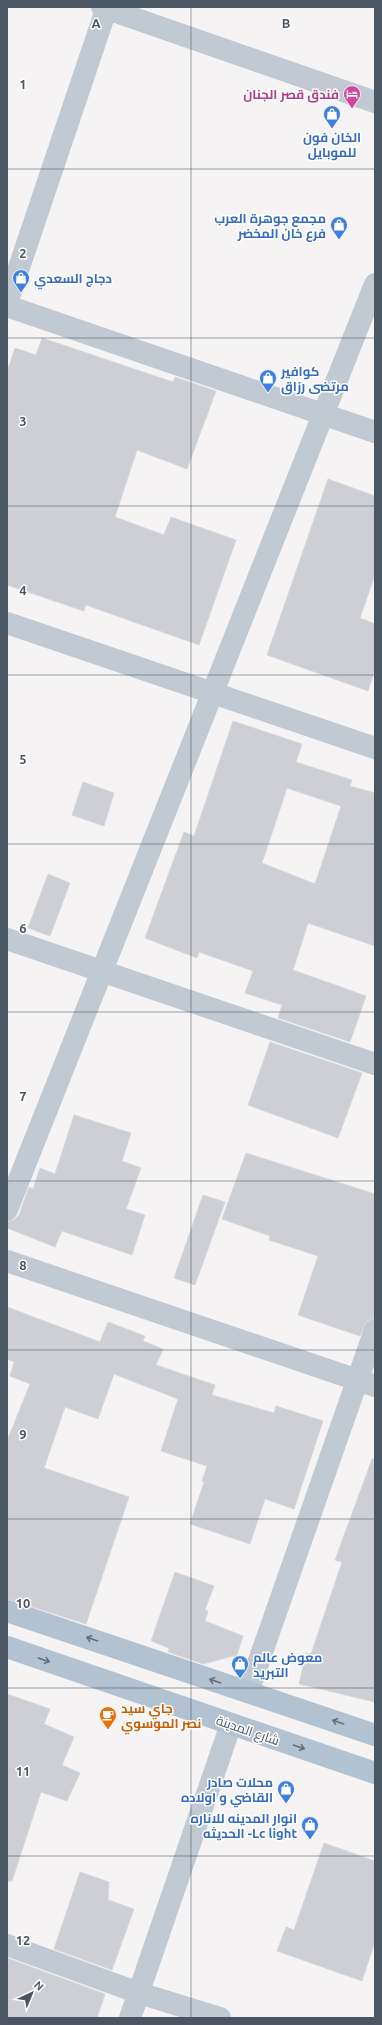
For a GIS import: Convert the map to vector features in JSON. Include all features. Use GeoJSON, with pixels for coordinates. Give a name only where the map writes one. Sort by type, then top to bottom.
{"type":"FeatureCollection","features":[{"type":"Feature","properties":{"kind":"main road"},"geometry":{"type":"LineString","coordinates":[[7,1611],[375,1734]]}},
{"type":"Feature","properties":{"kind":"main road","name":"شارع المدينة"},"geometry":{"type":"LineString","coordinates":[[7,1647],[375,1773]]}},
{"type":"Feature","properties":{"kind":"street"},"geometry":{"type":"LineString","coordinates":[[7,303],[105,7],[375,102]]}},
{"type":"Feature","properties":{"kind":"street"},"geometry":{"type":"LineString","coordinates":[[7,1210],[322,414],[375,284]]}},
{"type":"Feature","properties":{"kind":"street"},"geometry":{"type":"LineString","coordinates":[[7,306],[375,432]]}},
{"type":"Feature","properties":{"kind":"street"},"geometry":{"type":"LineString","coordinates":[[7,623],[375,748]]}},
{"type":"Feature","properties":{"kind":"street"},"geometry":{"type":"LineString","coordinates":[[7,939],[375,1064]]}},
{"type":"Feature","properties":{"kind":"street"},"geometry":{"type":"LineString","coordinates":[[7,1261],[366,1383]]}},
{"type":"Feature","properties":{"kind":"street"},"geometry":{"type":"LineString","coordinates":[[248,1692],[366,1383],[375,1330]]}},
{"type":"Feature","properties":{"kind":"street"},"geometry":{"type":"LineString","coordinates":[[130,2018],[231,1724]]}},
{"type":"Feature","properties":{"kind":"street"},"geometry":{"type":"LineString","coordinates":[[7,1944],[139,1993],[220,2018]]}},
{"type":"Feature","properties":{"kind":"building"},"geometry":{"type":"Polygon","coordinates":[[[42,338],[173,382],[175,377],[216,391],[187,469],[137,450],[115,517],[164,535],[171,517],[236,540],[199,645],[86,605],[84,611],[7,585],[7,372],[15,348],[36,355],[42,338]]]}},
{"type":"Feature","properties":{"kind":"building"},"geometry":{"type":"Polygon","coordinates":[[[328,479],[375,496],[375,575],[360,618],[375,624],[375,670],[368,691],[267,655],[328,479]]]}},
{"type":"Feature","properties":{"kind":"building"},"geometry":{"type":"Polygon","coordinates":[[[233,721],[302,744],[296,762],[352,780],[350,786],[375,793],[375,946],[308,923],[293,970],[366,996],[350,1042],[278,1018],[282,1005],[245,993],[253,971],[199,952],[197,958],[145,938],[184,832],[194,836],[233,721]],[[287,788],[262,863],[315,884],[341,806],[287,788]]]}},
{"type":"Feature","properties":{"kind":"building"},"geometry":{"type":"Polygon","coordinates":[[[83,782],[114,793],[104,826],[72,815],[83,782]]]}},
{"type":"Feature","properties":{"kind":"building"},"geometry":{"type":"Polygon","coordinates":[[[48,874],[70,883],[50,936],[28,928],[48,874]]]}},
{"type":"Feature","properties":{"kind":"building"},"geometry":{"type":"Polygon","coordinates":[[[270,1042],[362,1073],[338,1138],[248,1105],[270,1042]]]}},
{"type":"Feature","properties":{"kind":"building"},"geometry":{"type":"Polygon","coordinates":[[[74,1115],[131,1133],[122,1161],[141,1168],[126,1209],[145,1215],[132,1255],[62,1231],[55,1247],[7,1228],[7,1222],[14,1220],[19,1215],[29,1187],[33,1189],[40,1168],[55,1174],[74,1115]]]}},
{"type":"Feature","properties":{"kind":"building"},"geometry":{"type":"Polygon","coordinates":[[[246,1153],[375,1194],[375,1318],[367,1321],[360,1336],[298,1315],[318,1256],[269,1240],[270,1236],[222,1219],[246,1153]]]}},
{"type":"Feature","properties":{"kind":"building"},"geometry":{"type":"Polygon","coordinates":[[[203,1195],[225,1202],[195,1285],[174,1278],[203,1195]]]}},
{"type":"Feature","properties":{"kind":"building"},"geometry":{"type":"Polygon","coordinates":[[[7,1307],[100,1342],[108,1322],[145,1336],[143,1341],[163,1349],[156,1365],[215,1385],[212,1395],[274,1413],[276,1406],[323,1421],[294,1509],[265,1499],[250,1544],[190,1524],[204,1482],[202,1481],[207,1466],[161,1451],[178,1399],[114,1374],[98,1419],[65,1407],[44,1468],[129,1497],[86,1624],[7,1599],[7,1441],[30,1384],[10,1376],[14,1362],[7,1359],[7,1307]]]}},
{"type":"Feature","properties":{"kind":"building"},"geometry":{"type":"Polygon","coordinates":[[[372,1459],[375,1459],[375,1702],[299,1684],[306,1653],[311,1654],[342,1562],[335,1560],[372,1459]]]}},
{"type":"Feature","properties":{"kind":"building"},"geometry":{"type":"Polygon","coordinates":[[[175,1572],[214,1586],[205,1610],[208,1611],[205,1621],[243,1636],[237,1655],[203,1664],[168,1652],[169,1648],[151,1641],[175,1572]]]}},
{"type":"Feature","properties":{"kind":"building"},"geometry":{"type":"Polygon","coordinates":[[[7,1694],[50,1709],[44,1724],[74,1737],[62,1765],[80,1773],[67,1801],[41,1792],[12,1881],[7,1881],[7,1694]]]}},
{"type":"Feature","properties":{"kind":"building"},"geometry":{"type":"Polygon","coordinates":[[[324,1843],[375,1861],[375,1942],[362,1981],[277,1951],[286,1927],[294,1930],[324,1843]]]}},
{"type":"Feature","properties":{"kind":"building"},"geometry":{"type":"Polygon","coordinates":[[[80,1872],[109,1882],[108,1900],[134,1909],[112,1970],[54,1949],[80,1872]]]}},
{"type":"Feature","properties":{"kind":"building"},"geometry":{"type":"Polygon","coordinates":[[[7,1958],[105,1994],[97,2018],[7,2018],[7,1958]]]}},
{"type":"Feature","properties":{"kind":"place","name":"فندق قصر الجنان"},"geometry":{"type":"Point","coordinates":[352,109]}},
{"type":"Feature","properties":{"kind":"place","name":"الخان فون للموبايل"},"geometry":{"type":"Point","coordinates":[332,129]}},
{"type":"Feature","properties":{"kind":"place","name":"مجمع جوهرة العرب فرع خان المخضر"},"geometry":{"type":"Point","coordinates":[339,240]}},
{"type":"Feature","properties":{"kind":"place","name":"دجاج السعدي"},"geometry":{"type":"Point","coordinates":[21,293]}},
{"type":"Feature","properties":{"kind":"place","name":"كوافير مرتضى رزاق"},"geometry":{"type":"Point","coordinates":[268,393]}},
{"type":"Feature","properties":{"kind":"place","name":"معوض عالم التبريد"},"geometry":{"type":"Point","coordinates":[240,1679]}},
{"type":"Feature","properties":{"kind":"place","name":"جاي سيد نصر الموسوي"},"geometry":{"type":"Point","coordinates":[108,1730]}},
{"type":"Feature","properties":{"kind":"place","name":"محلات صادر القاضي و اولاده"},"geometry":{"type":"Point","coordinates":[286,1804]}},
{"type":"Feature","properties":{"kind":"place","name":"انوار المدينه للاناره الحديثه -Lc light"},"geometry":{"type":"Point","coordinates":[310,1840]}}]}
